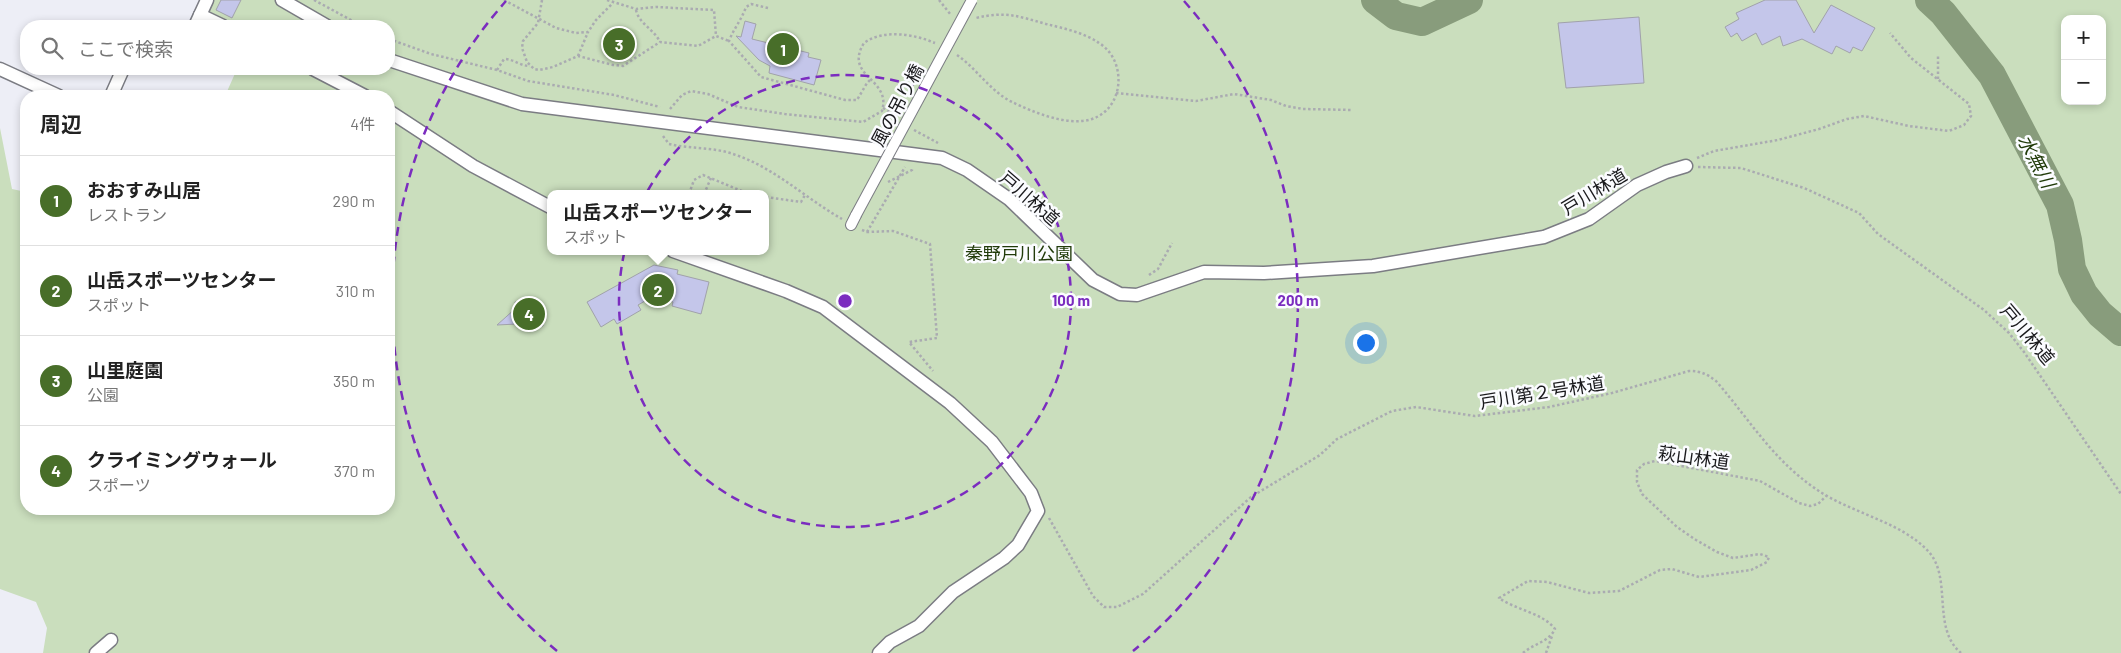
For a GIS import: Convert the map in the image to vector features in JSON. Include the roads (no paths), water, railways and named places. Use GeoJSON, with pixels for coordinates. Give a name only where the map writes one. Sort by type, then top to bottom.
{"type":"FeatureCollection","features":[{"type":"Feature","properties":{"kind":"street"},"geometry":{"type":"LineString","coordinates":[[197,20],[207,0]]}},
{"type":"Feature","properties":{"kind":"street"},"geometry":{"type":"LineString","coordinates":[[282,0],[317,20]]}},
{"type":"Feature","properties":{"kind":"street","name":"風の吊り橋"},"geometry":{"type":"LineString","coordinates":[[851,225],[972,0]]}},
{"type":"Feature","properties":{"kind":"street","name":"戸川林道"},"geometry":{"type":"LineString","coordinates":[[395,62],[522,104],[914,156],[942,158],[967,170],[1009,199],[1093,280],[1120,294],[1137,295],[1204,272],[1264,273],[1374,266],[1544,237],[1589,218],[1636,185],[1683,167]]}},
{"type":"Feature","properties":{"kind":"street"},"geometry":{"type":"LineString","coordinates":[[0,69],[45,90]]}},
{"type":"Feature","properties":{"kind":"street"},"geometry":{"type":"LineString","coordinates":[[114,90],[120,75]]}},
{"type":"Feature","properties":{"kind":"street"},"geometry":{"type":"LineString","coordinates":[[325,75],[353,90]]}},
{"type":"Feature","properties":{"kind":"street"},"geometry":{"type":"LineString","coordinates":[[395,115],[473,166],[547,205]]}},
{"type":"Feature","properties":{"kind":"street"},"geometry":{"type":"LineString","coordinates":[[683,255],[786,291],[823,307],[950,403],[992,442],[1031,493],[1038,511],[1018,545],[1004,558],[953,592],[919,626],[890,642],[879,653]]}},
{"type":"Feature","properties":{"kind":"street"},"geometry":{"type":"LineString","coordinates":[[96,653],[110,640]]}},
{"type":"Feature","properties":{"kind":"waterway","name":"水無川"},"geometry":{"type":"LineString","coordinates":[[1375,0],[1396,16],[1422,22],[1469,0]]}},
{"type":"Feature","properties":{"kind":"waterway","name":"水無川"},"geometry":{"type":"LineString","coordinates":[[1929,0],[1943,13],[1992,75],[2060,205],[2072,269],[2084,294],[2100,314],[2121,332]]}},
{"type":"Feature","properties":{"kind":"place","name":"山里庭園"},"geometry":{"type":"Point","coordinates":[619,44]}},
{"type":"Feature","properties":{"kind":"place","name":"おおすみ山居"},"geometry":{"type":"Point","coordinates":[783,49]}},
{"type":"Feature","properties":{"kind":"place","name":"山岳スポーツセンター"},"geometry":{"type":"Point","coordinates":[658,290]}},
{"type":"Feature","properties":{"kind":"place","name":"クライミングウォール"},"geometry":{"type":"Point","coordinates":[529,314]}},
{"type":"Feature","properties":{"kind":"park label","name":"秦野戸川公園"},"geometry":{"type":"Point","coordinates":[1019,253]}}]}
